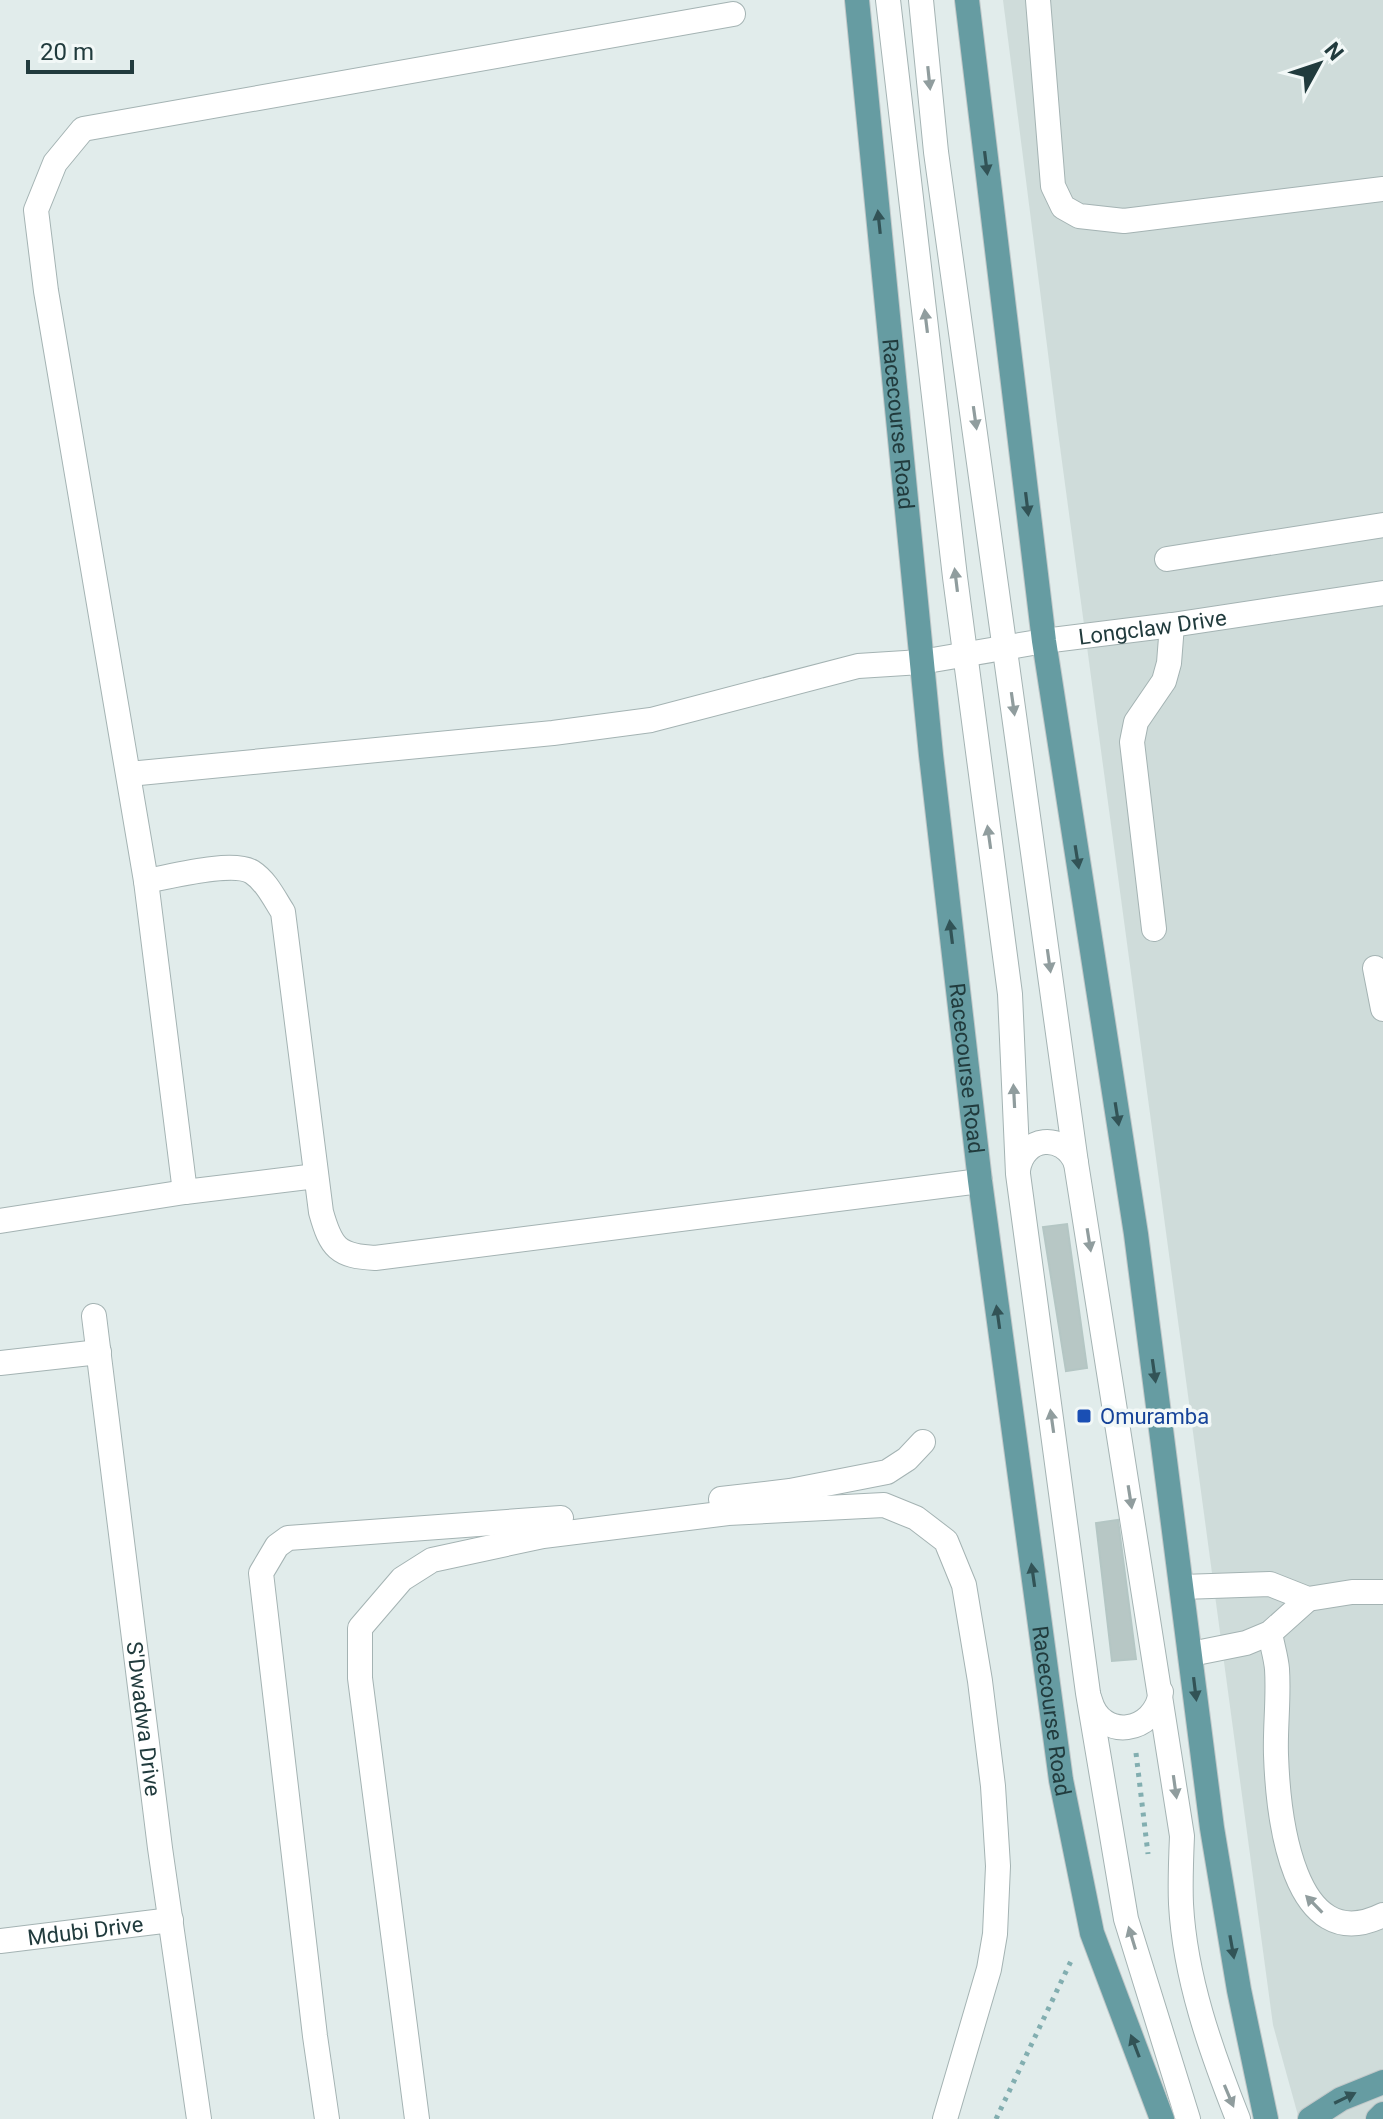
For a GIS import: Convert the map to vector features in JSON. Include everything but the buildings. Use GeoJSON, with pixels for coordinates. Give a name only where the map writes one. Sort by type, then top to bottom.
{"type":"FeatureCollection","features":[{"type":"Feature","properties":{"kind":"main road","name":"Racecourse Road"},"geometry":{"type":"LineString","coordinates":[[857,0],[921,662],[980,1181],[1061,1780],[1092,1933],[1162,2119]]}},
{"type":"Feature","properties":{"kind":"main road"},"geometry":{"type":"LineString","coordinates":[[967,0],[1044,641],[1136,1234],[1212,1828],[1239,1990],[1266,2119]]}},
{"type":"Feature","properties":{"kind":"main road"},"geometry":{"type":"LineString","coordinates":[[1310,2119],[1341,2099],[1383,2082]]}},
{"type":"Feature","properties":{"kind":"main road"},"geometry":{"type":"LineString","coordinates":[[1378,2119],[1383,2114]]}},
{"type":"Feature","properties":{"kind":"street"},"geometry":{"type":"LineString","coordinates":[[888,0],[965,654],[1010,994],[1018,1174],[1088,1693],[1126,1919],[1188,2119]]}},
{"type":"Feature","properties":{"kind":"street"},"geometry":{"type":"LineString","coordinates":[[921,0],[936,152],[1076,1163],[1161,1694],[1154,1714],[1133,1727],[1118,1727],[1100,1718],[1092,1707],[1088,1693]]}},
{"type":"Feature","properties":{"kind":"street"},"geometry":{"type":"LineString","coordinates":[[1038,0],[1053,186],[1063,207],[1079,216],[1124,221],[1383,189]]}},
{"type":"Feature","properties":{"kind":"street"},"geometry":{"type":"LineString","coordinates":[[185,1192],[146,881],[46,291],[36,210],[55,163],[83,129],[733,14]]}},
{"type":"Feature","properties":{"kind":"street"},"geometry":{"type":"LineString","coordinates":[[1167,559],[1383,525]]}},
{"type":"Feature","properties":{"kind":"street","name":"Longclaw Drive"},"geometry":{"type":"LineString","coordinates":[[129,774],[553,733],[651,720],[858,666],[921,662],[1044,641],[1383,593]]}},
{"type":"Feature","properties":{"kind":"street"},"geometry":{"type":"LineString","coordinates":[[1154,929],[1132,742],[1136,722],[1164,681],[1169,663],[1172,625]]}},
{"type":"Feature","properties":{"kind":"street"},"geometry":{"type":"LineString","coordinates":[[146,881],[235,867],[251,872],[268,888],[283,912],[316,1176],[326,1230],[337,1246],[350,1256],[375,1258],[980,1181]]}},
{"type":"Feature","properties":{"kind":"street"},"geometry":{"type":"LineString","coordinates":[[1375,968],[1383,1009]]}},
{"type":"Feature","properties":{"kind":"street"},"geometry":{"type":"LineString","coordinates":[[1018,1174],[1019,1162],[1026,1150],[1042,1142],[1063,1145],[1076,1163]]}},
{"type":"Feature","properties":{"kind":"street"},"geometry":{"type":"LineString","coordinates":[[0,1221],[185,1192],[316,1176]]}},
{"type":"Feature","properties":{"kind":"street","name":"S'Dwadwa Drive"},"geometry":{"type":"LineString","coordinates":[[94,1316],[160,1848],[199,2119]]}},
{"type":"Feature","properties":{"kind":"street"},"geometry":{"type":"LineString","coordinates":[[0,1363],[99,1352]]}},
{"type":"Feature","properties":{"kind":"street"},"geometry":{"type":"LineString","coordinates":[[327,2119],[261,1573],[277,1546],[288,1538],[536,1521],[790,1491],[887,1472],[907,1459],[923,1442]]}},
{"type":"Feature","properties":{"kind":"street"},"geometry":{"type":"LineString","coordinates":[[417,2119],[360,1678],[360,1628],[372,1612],[402,1579],[432,1560],[543,1536],[728,1513],[884,1505],[916,1518],[946,1541],[964,1585],[993,1786],[998,1866],[995,1934],[989,1969],[945,2119]]}},
{"type":"Feature","properties":{"kind":"street"},"geometry":{"type":"LineString","coordinates":[[1182,1587],[1270,1584],[1308,1599],[1352,1592],[1383,1592]]}},
{"type":"Feature","properties":{"kind":"street"},"geometry":{"type":"LineString","coordinates":[[1191,1654],[1246,1643],[1270,1633],[1308,1599]]}},
{"type":"Feature","properties":{"kind":"street"},"geometry":{"type":"LineString","coordinates":[[1270,1633],[1277,1666],[1276,1758],[1279,1796],[1288,1848],[1298,1882],[1318,1911],[1336,1922],[1360,1924],[1383,1915]]}},
{"type":"Feature","properties":{"kind":"street"},"geometry":{"type":"LineString","coordinates":[[1159,1682],[1182,1836],[1181,1905],[1190,1971],[1216,2065],[1238,2119]]}},
{"type":"Feature","properties":{"kind":"street","name":"Mdubi Drive"},"geometry":{"type":"LineString","coordinates":[[0,1941],[171,1920]]}},
{"type":"Feature","properties":{"kind":"path"},"geometry":{"type":"LineString","coordinates":[[996,2119],[1075,1955]]}},
{"type":"Feature","properties":{"kind":"shaded area"},"geometry":{"type":"Polygon","coordinates":[[[1003,0],[1383,0],[1383,2119],[1299,2119],[1273,2025],[1058,432],[1003,0]]]}},
{"type":"Feature","properties":{"kind":"place","name":"Omuramba"},"geometry":{"type":"Point","coordinates":[1084,1416]}}]}
